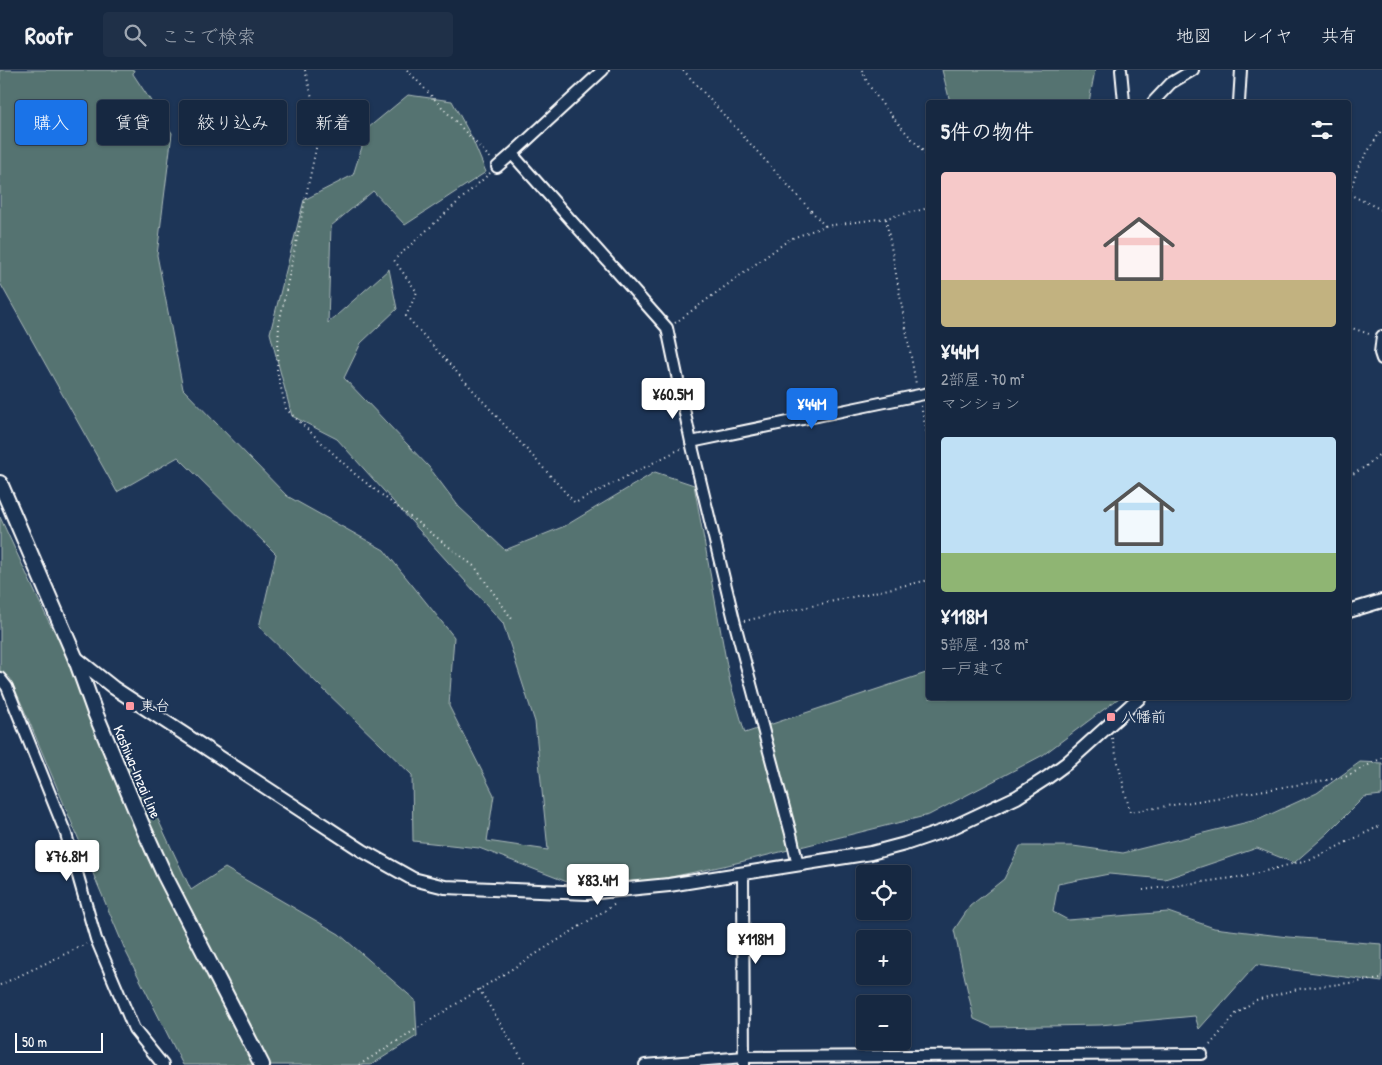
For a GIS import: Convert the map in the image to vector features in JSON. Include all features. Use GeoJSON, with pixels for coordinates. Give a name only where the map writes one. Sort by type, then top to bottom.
{"type":"FeatureCollection","features":[{"type":"Feature","properties":{"kind":"main road","name":"Kashiwa-Inzai Line"},"geometry":{"type":"LineString","coordinates":[[0,483],[75,657],[110,750],[165,876],[262,1065]]}},
{"type":"Feature","properties":{"kind":"street"},"geometry":{"type":"LineString","coordinates":[[497,167],[603,70]]}},
{"type":"Feature","properties":{"kind":"street"},"geometry":{"type":"LineString","coordinates":[[1121,70],[1124,100]]}},
{"type":"Feature","properties":{"kind":"street"},"geometry":{"type":"LineString","coordinates":[[1155,100],[1170,83],[1193,70]]}},
{"type":"Feature","properties":{"kind":"street"},"geometry":{"type":"LineString","coordinates":[[1239,100],[1241,70]]}},
{"type":"Feature","properties":{"kind":"street"},"geometry":{"type":"LineString","coordinates":[[512,154],[667,328],[691,442],[735,624],[798,864]]}},
{"type":"Feature","properties":{"kind":"street"},"geometry":{"type":"LineString","coordinates":[[1382,337],[1380,353],[1382,359]]}},
{"type":"Feature","properties":{"kind":"street"},"geometry":{"type":"LineString","coordinates":[[691,442],[924,394]]}},
{"type":"Feature","properties":{"kind":"street"},"geometry":{"type":"LineString","coordinates":[[1351,610],[1382,601]]}},
{"type":"Feature","properties":{"kind":"street"},"geometry":{"type":"LineString","coordinates":[[75,657],[114,688],[362,851],[413,880],[445,887],[587,893],[627,890],[871,853],[949,829],[1017,797],[1048,777],[1138,700]]}},
{"type":"Feature","properties":{"kind":"street"},"geometry":{"type":"LineString","coordinates":[[0,678],[7,687],[66,834],[96,940],[134,1029],[163,1065]]}},
{"type":"Feature","properties":{"kind":"street"},"geometry":{"type":"LineString","coordinates":[[743,873],[744,1061]]}},
{"type":"Feature","properties":{"kind":"street"},"geometry":{"type":"LineString","coordinates":[[645,1065],[744,1061],[1202,1054]]}},
{"type":"Feature","properties":{"kind":"path"},"geometry":{"type":"LineString","coordinates":[[305,70],[319,125],[319,134],[279,324],[277,371],[286,409],[356,475],[475,567],[512,619]]}},
{"type":"Feature","properties":{"kind":"path"},"geometry":{"type":"LineString","coordinates":[[407,70],[497,167],[394,260],[416,292],[406,316],[575,503],[691,442]]}},
{"type":"Feature","properties":{"kind":"path"},"geometry":{"type":"LineString","coordinates":[[683,70],[825,226]]}},
{"type":"Feature","properties":{"kind":"path"},"geometry":{"type":"LineString","coordinates":[[862,70],[864,78],[886,108],[926,155]]}},
{"type":"Feature","properties":{"kind":"path"},"geometry":{"type":"LineString","coordinates":[[1351,188],[1358,167],[1382,129]]}},
{"type":"Feature","properties":{"kind":"path"},"geometry":{"type":"LineString","coordinates":[[1351,195],[1382,210]]}},
{"type":"Feature","properties":{"kind":"path"},"geometry":{"type":"LineString","coordinates":[[667,328],[790,239],[825,226],[886,218],[926,209]]}},
{"type":"Feature","properties":{"kind":"path"},"geometry":{"type":"LineString","coordinates":[[886,218],[924,394],[926,414]]}},
{"type":"Feature","properties":{"kind":"path"},"geometry":{"type":"LineString","coordinates":[[1351,328],[1382,337]]}},
{"type":"Feature","properties":{"kind":"path"},"geometry":{"type":"LineString","coordinates":[[1351,475],[1365,467],[1382,452]]}},
{"type":"Feature","properties":{"kind":"path"},"geometry":{"type":"LineString","coordinates":[[735,624],[926,581]]}},
{"type":"Feature","properties":{"kind":"path"},"geometry":{"type":"LineString","coordinates":[[1109,726],[1130,812],[1345,777],[1382,758]]}},
{"type":"Feature","properties":{"kind":"path"},"geometry":{"type":"LineString","coordinates":[[1143,890],[1247,876],[1305,861],[1382,825]]}},
{"type":"Feature","properties":{"kind":"path"},"geometry":{"type":"LineString","coordinates":[[359,1065],[622,900],[627,890]]}},
{"type":"Feature","properties":{"kind":"path"},"geometry":{"type":"LineString","coordinates":[[0,985],[96,940]]}},
{"type":"Feature","properties":{"kind":"path"},"geometry":{"type":"LineString","coordinates":[[1202,1054],[1236,1014],[1256,1000],[1298,989],[1382,979]]}},
{"type":"Feature","properties":{"kind":"path"},"geometry":{"type":"LineString","coordinates":[[479,989],[526,1065]]}},
{"type":"Feature","properties":{"kind":"green space"},"geometry":{"type":"Polygon","coordinates":[[[0,70],[134,70],[133,74],[150,100],[97,100],[97,145],[169,145],[169,128],[172,133],[157,255],[183,389],[287,496],[384,550],[454,637],[449,706],[494,795],[487,841],[548,850],[535,722],[503,623],[337,439],[292,416],[270,333],[304,200],[353,175],[363,145],[369,145],[369,127],[408,95],[452,101],[471,136],[486,172],[405,225],[373,191],[331,226],[328,323],[389,269],[397,309],[361,343],[344,378],[429,467],[459,507],[505,550],[565,526],[655,472],[694,485],[730,682],[745,733],[926,673],[926,700],[1116,700],[1043,755],[929,815],[728,865],[647,882],[575,885],[479,848],[413,841],[412,775],[259,627],[276,554],[178,457],[117,492],[0,283],[0,70]]]}},
{"type":"Feature","properties":{"kind":"green space"},"geometry":{"type":"Polygon","coordinates":[[[942,70],[1095,70],[1089,100],[950,100],[942,70]]]}},
{"type":"Feature","properties":{"kind":"green space"},"geometry":{"type":"Polygon","coordinates":[[[0,517],[48,620],[154,811],[191,890],[225,868],[339,934],[415,1000],[417,1036],[371,1065],[183,1065],[126,952],[10,678],[0,671],[0,517]]]}},
{"type":"Feature","properties":{"kind":"green space"},"geometry":{"type":"Polygon","coordinates":[[[1360,762],[1382,763],[1382,795],[1364,797],[1294,863],[1257,848],[1165,879],[1109,874],[1058,884],[1053,912],[1068,920],[1168,912],[1214,928],[1288,937],[1382,944],[1382,982],[1256,965],[1199,1029],[1195,1016],[1100,1025],[992,1027],[974,1019],[954,930],[970,906],[1004,879],[1020,846],[1073,846],[1123,853],[1260,819],[1317,793],[1360,762]]]}},
{"type":"Feature","properties":{"kind":"place","name":"東台"},"geometry":{"type":"Point","coordinates":[130,706]}},
{"type":"Feature","properties":{"kind":"place","name":"八幡前"},"geometry":{"type":"Point","coordinates":[1111,717]}}]}
